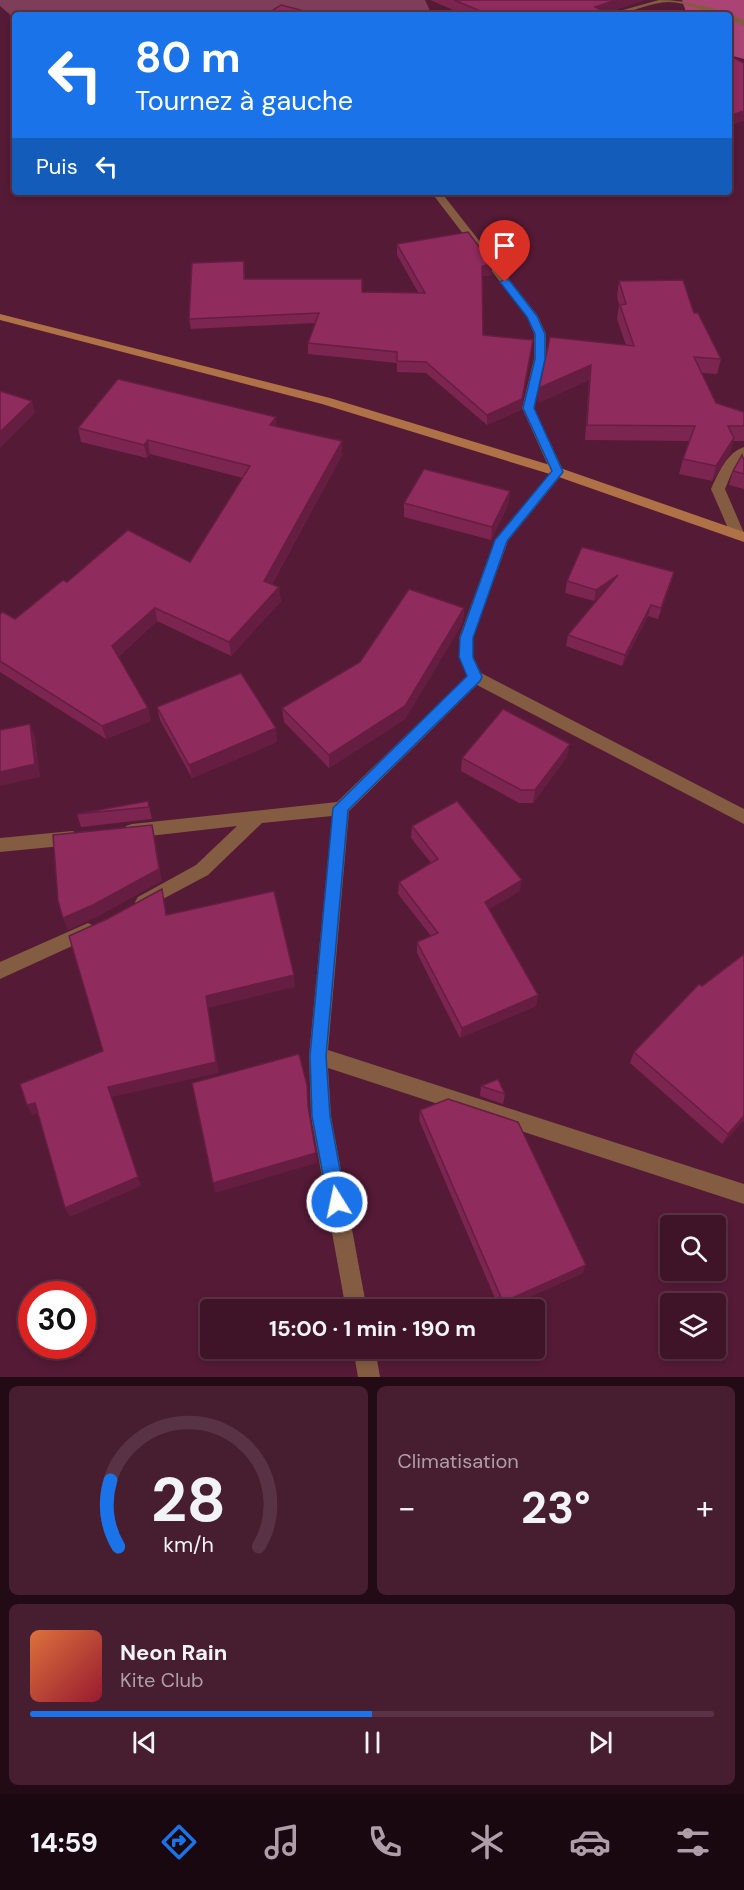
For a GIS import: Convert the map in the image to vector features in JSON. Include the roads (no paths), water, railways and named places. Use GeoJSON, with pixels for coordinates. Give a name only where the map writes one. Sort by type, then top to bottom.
{"type":"FeatureCollection","features":[{"type":"Feature","properties":{"kind":"main road"},"geometry":{"type":"LineString","coordinates":[[0,317],[326,400],[558,472],[741,536]]}},
{"type":"Feature","properties":{"kind":"street"},"geometry":{"type":"LineString","coordinates":[[621,12],[670,0],[689,3],[716,12]]}},
{"type":"Feature","properties":{"kind":"street"},"geometry":{"type":"LineString","coordinates":[[438,195],[532,316],[540,334],[540,359],[528,408],[558,472],[502,540],[466,638],[466,657],[475,677],[744,817]]}},
{"type":"Feature","properties":{"kind":"street"},"geometry":{"type":"LineString","coordinates":[[741,536],[718,489],[726,470],[744,451]]}},
{"type":"Feature","properties":{"kind":"street"},"geometry":{"type":"LineString","coordinates":[[117,833],[341,808],[475,677]]}},
{"type":"Feature","properties":{"kind":"street"},"geometry":{"type":"LineString","coordinates":[[341,808],[318,1056],[321,1116],[355,1299]]}},
{"type":"Feature","properties":{"kind":"street"},"geometry":{"type":"LineString","coordinates":[[133,908],[202,870],[256,819]]}},
{"type":"Feature","properties":{"kind":"street"},"geometry":{"type":"LineString","coordinates":[[0,845],[93,836]]}},
{"type":"Feature","properties":{"kind":"street"},"geometry":{"type":"LineString","coordinates":[[0,971],[104,924]]}},
{"type":"Feature","properties":{"kind":"street"},"geometry":{"type":"LineString","coordinates":[[318,1056],[744,1194]]}},
{"type":"Feature","properties":{"kind":"street"},"geometry":{"type":"LineString","coordinates":[[366,1359],[369,1377]]}}]}
